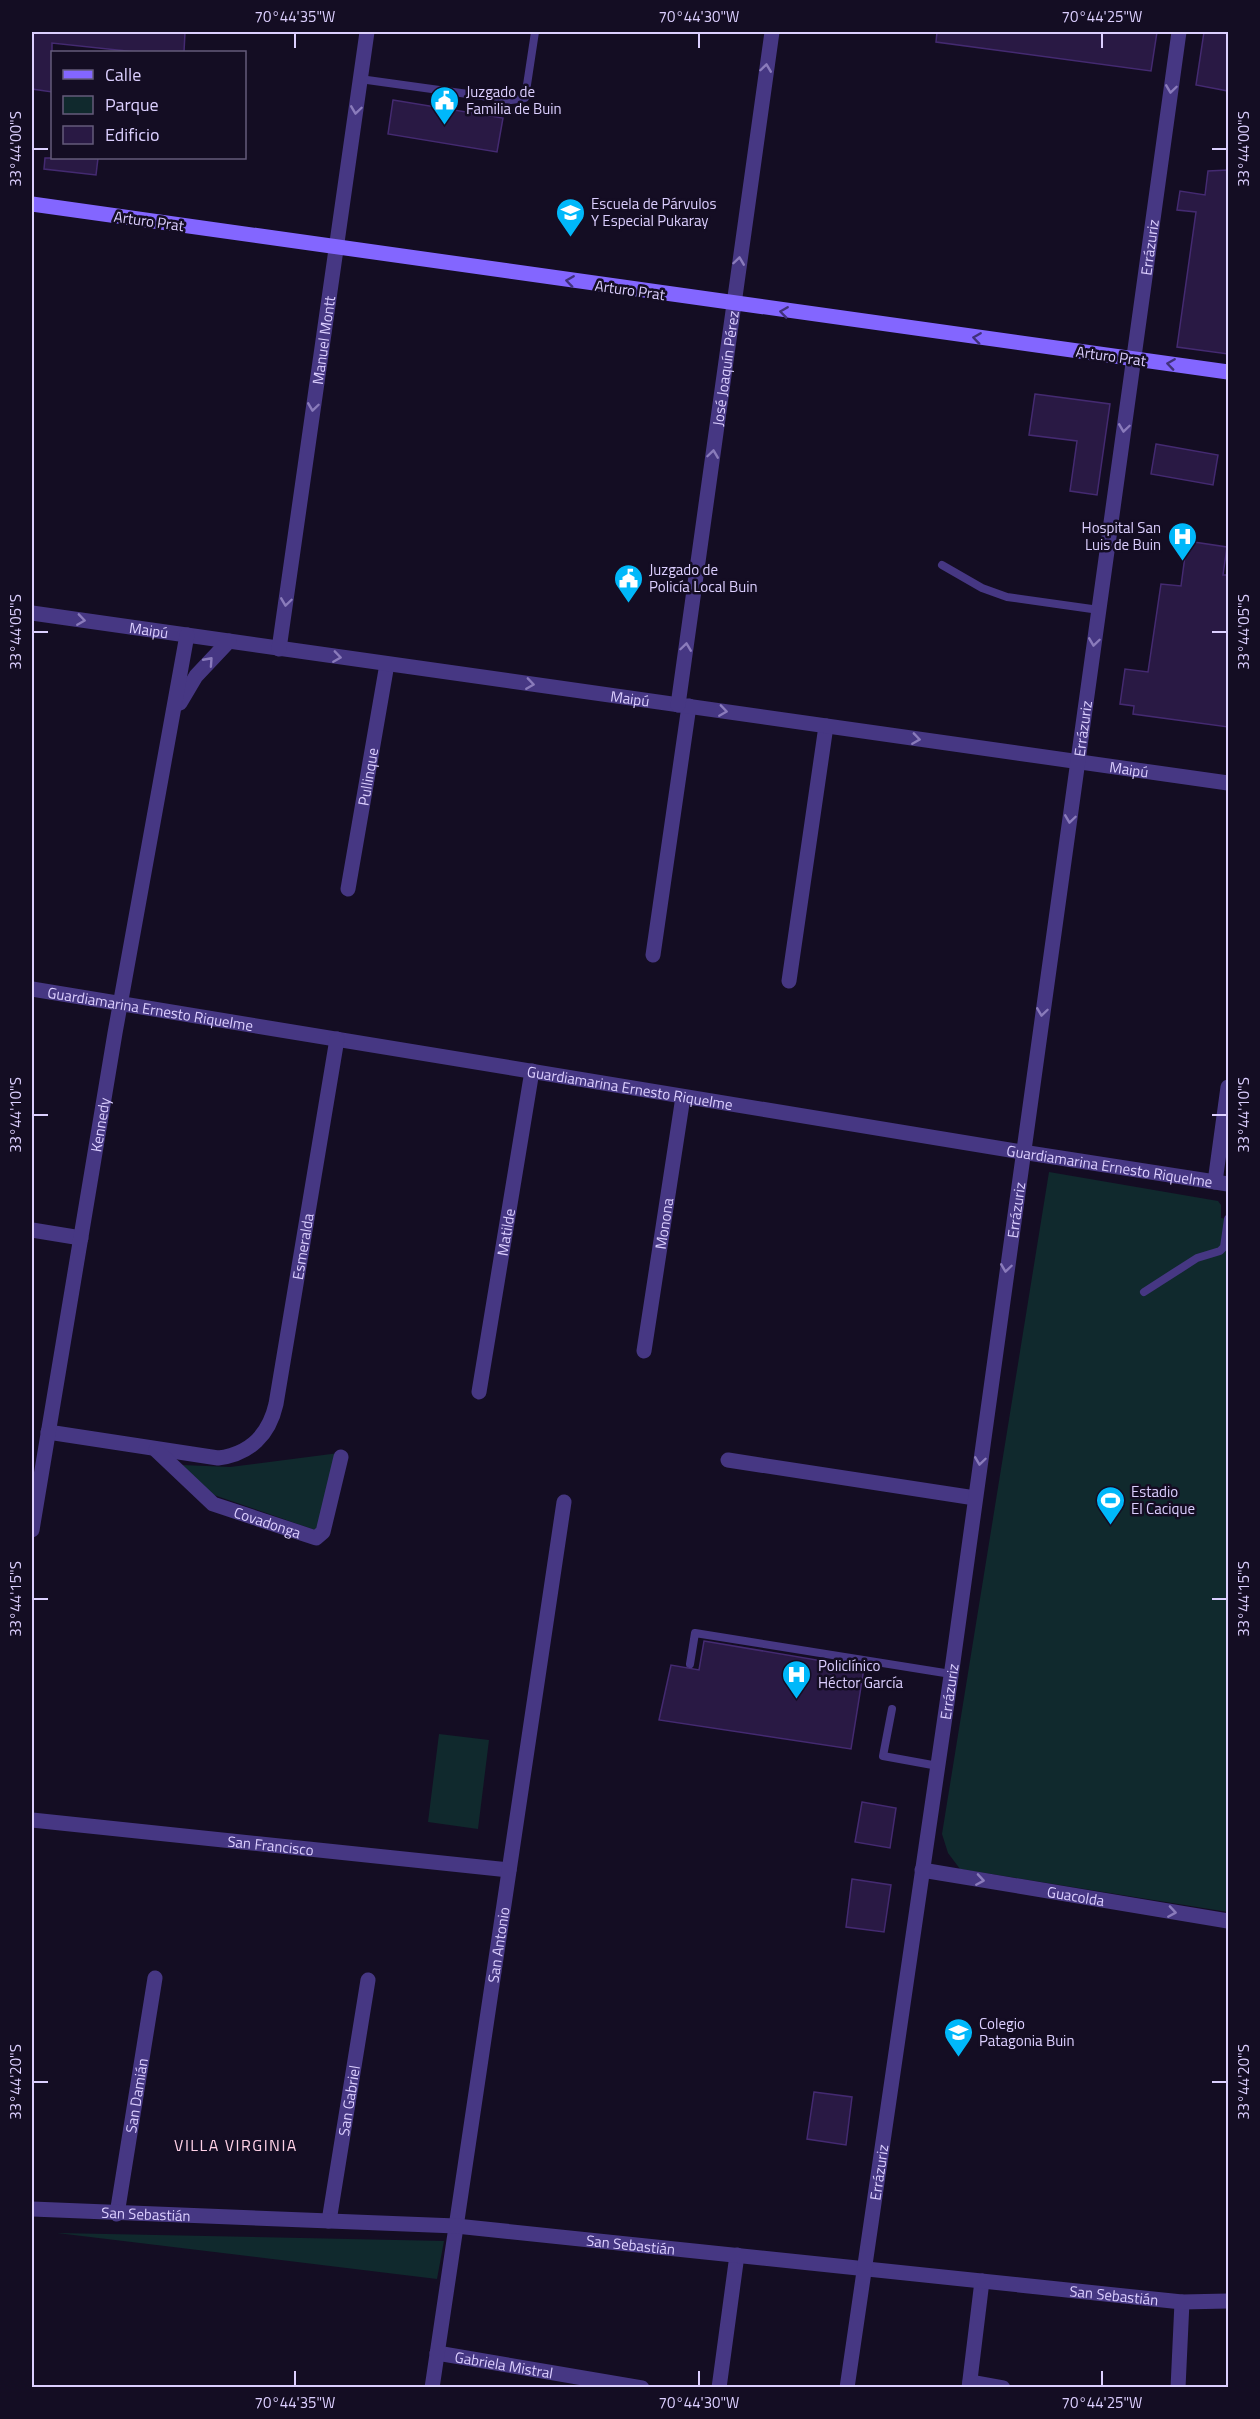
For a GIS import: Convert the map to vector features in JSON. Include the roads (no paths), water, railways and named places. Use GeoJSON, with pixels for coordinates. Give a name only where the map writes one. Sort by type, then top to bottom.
{"type":"FeatureCollection","features":[{"type":"Feature","properties":{"kind":"main road","name":"Arturo Prat"},"geometry":{"type":"LineString","coordinates":[[32,204],[733,305],[1228,372]]}},
{"type":"Feature","properties":{"kind":"street","name":"Manuel Montt"},"geometry":{"type":"LineString","coordinates":[[279,649],[367,32]]}},
{"type":"Feature","properties":{"kind":"street","name":"José Joaquín Pérez"},"geometry":{"type":"LineString","coordinates":[[653,955],[733,305],[771,32]]}},
{"type":"Feature","properties":{"kind":"street","name":"Errázuriz"},"geometry":{"type":"LineString","coordinates":[[847,2388],[951,1674],[1179,32]]}},
{"type":"Feature","properties":{"kind":"street","name":"Maipú"},"geometry":{"type":"LineString","coordinates":[[32,613],[1228,783]]}},
{"type":"Feature","properties":{"kind":"street","name":"Kennedy"},"geometry":{"type":"LineString","coordinates":[[32,1530],[121,1004],[187,635]]}},
{"type":"Feature","properties":{"kind":"street","name":"Kennedy"},"geometry":{"type":"LineString","coordinates":[[173,720],[196,676],[229,641]]}},
{"type":"Feature","properties":{"kind":"street","name":"Pullinque"},"geometry":{"type":"LineString","coordinates":[[348,889],[387,664]]}},
{"type":"Feature","properties":{"kind":"street"},"geometry":{"type":"LineString","coordinates":[[789,981],[826,726]]}},
{"type":"Feature","properties":{"kind":"street","name":"Guardiamarina Ernesto Riquelme"},"geometry":{"type":"LineString","coordinates":[[32,989],[683,1097],[1222,1183]]}},
{"type":"Feature","properties":{"kind":"street","name":"Esmeralda"},"geometry":{"type":"LineString","coordinates":[[156,1450],[218,1458],[230,1457],[252,1446],[268,1427],[276,1404],[337,1039]]}},
{"type":"Feature","properties":{"kind":"street","name":"Matilde"},"geometry":{"type":"LineString","coordinates":[[479,1392],[532,1071]]}},
{"type":"Feature","properties":{"kind":"street"},"geometry":{"type":"LineString","coordinates":[[1222,1183],[1228,1087]]}},
{"type":"Feature","properties":{"kind":"street","name":"Monona"},"geometry":{"type":"LineString","coordinates":[[644,1350],[683,1097]]}},
{"type":"Feature","properties":{"kind":"street"},"geometry":{"type":"LineString","coordinates":[[32,1230],[81,1238]]}},
{"type":"Feature","properties":{"kind":"street"},"geometry":{"type":"LineString","coordinates":[[48,1432],[156,1450]]}},
{"type":"Feature","properties":{"kind":"street","name":"Covadonga"},"geometry":{"type":"LineString","coordinates":[[156,1450],[213,1504],[316,1538],[323,1532],[341,1457]]}},
{"type":"Feature","properties":{"kind":"street"},"geometry":{"type":"LineString","coordinates":[[728,1460],[975,1498]]}},
{"type":"Feature","properties":{"kind":"street","name":"San Antonio"},"geometry":{"type":"LineString","coordinates":[[432,2388],[564,1502]]}},
{"type":"Feature","properties":{"kind":"street","name":"San Francisco"},"geometry":{"type":"LineString","coordinates":[[32,1820],[509,1870]]}},
{"type":"Feature","properties":{"kind":"street","name":"Guacolda"},"geometry":{"type":"LineString","coordinates":[[922,1870],[1228,1921]]}},
{"type":"Feature","properties":{"kind":"street","name":"San Damián"},"geometry":{"type":"LineString","coordinates":[[117,2214],[155,1978]]}},
{"type":"Feature","properties":{"kind":"street","name":"San Gabriel"},"geometry":{"type":"LineString","coordinates":[[329,2221],[368,1980]]}},
{"type":"Feature","properties":{"kind":"street","name":"San Sebastián"},"geometry":{"type":"LineString","coordinates":[[32,2209],[456,2226],[1182,2302],[1228,2301]]}},
{"type":"Feature","properties":{"kind":"street"},"geometry":{"type":"LineString","coordinates":[[718,2388],[737,2255]]}},
{"type":"Feature","properties":{"kind":"street"},"geometry":{"type":"LineString","coordinates":[[982,2281],[970,2385],[1003,2388]]}},
{"type":"Feature","properties":{"kind":"street"},"geometry":{"type":"LineString","coordinates":[[1178,2388],[1182,2302]]}},
{"type":"Feature","properties":{"kind":"street","name":"Gabriela Mistral"},"geometry":{"type":"LineString","coordinates":[[437,2353],[642,2388]]}},
{"type":"Feature","properties":{"kind":"lane"},"geometry":{"type":"LineString","coordinates":[[360,79],[511,100],[525,98],[535,32]]}},
{"type":"Feature","properties":{"kind":"lane"},"geometry":{"type":"LineString","coordinates":[[942,565],[982,588],[1007,597],[1099,610]]}},
{"type":"Feature","properties":{"kind":"lane"},"geometry":{"type":"LineString","coordinates":[[1144,1292],[1197,1258],[1220,1251],[1224,1247],[1228,1218]]}},
{"type":"Feature","properties":{"kind":"lane"},"geometry":{"type":"LineString","coordinates":[[690,1664],[695,1633],[951,1674]]}},
{"type":"Feature","properties":{"kind":"lane"},"geometry":{"type":"LineString","coordinates":[[892,1709],[883,1756],[938,1766]]}},
{"type":"Feature","properties":{"kind":"place","name":"Juzgado de Familia de Buin"},"geometry":{"type":"Point","coordinates":[445,126]}},
{"type":"Feature","properties":{"kind":"place","name":"Escuela de Párvulos Y Especial Pukaray"},"geometry":{"type":"Point","coordinates":[570,238]}},
{"type":"Feature","properties":{"kind":"place","name":"Hospital San Luis de Buin"},"geometry":{"type":"Point","coordinates":[1182,562]}},
{"type":"Feature","properties":{"kind":"place","name":"Juzgado de Policía Local Buin"},"geometry":{"type":"Point","coordinates":[628,604]}},
{"type":"Feature","properties":{"kind":"place","name":"Estadio El Cacique"},"geometry":{"type":"Point","coordinates":[1110,1526]}},
{"type":"Feature","properties":{"kind":"place","name":"Policlínico Héctor García"},"geometry":{"type":"Point","coordinates":[797,1700]}},
{"type":"Feature","properties":{"kind":"place","name":"Colegio Patagonia Buin"},"geometry":{"type":"Point","coordinates":[958,2058]}},
{"type":"Feature","properties":{"kind":"district","name":"VILLA VIRGINIA"},"geometry":{"type":"Point","coordinates":[236,2145]}}]}
